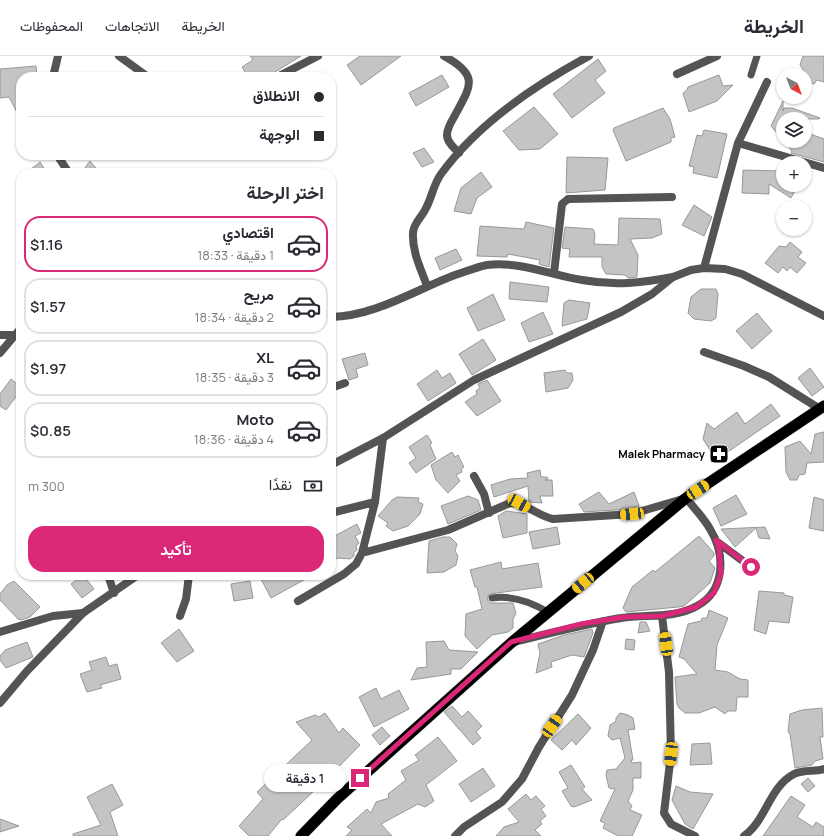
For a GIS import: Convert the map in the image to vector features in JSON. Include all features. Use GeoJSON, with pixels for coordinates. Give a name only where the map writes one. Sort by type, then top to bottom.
{"type":"FeatureCollection","features":[{"type":"Feature","properties":{"kind":"highway"},"geometry":{"type":"LineString","coordinates":[[301,836],[337,799],[511,642],[686,498],[822,407]]}},
{"type":"Feature","properties":{"kind":"street"},"geometry":{"type":"LineString","coordinates":[[55,72],[58,56]]}},
{"type":"Feature","properties":{"kind":"street"},"geometry":{"type":"LineString","coordinates":[[119,56],[141,72]]}},
{"type":"Feature","properties":{"kind":"street"},"geometry":{"type":"LineString","coordinates":[[287,72],[318,56]]}},
{"type":"Feature","properties":{"kind":"street"},"geometry":{"type":"LineString","coordinates":[[426,286],[415,254],[412,232],[426,210],[440,174],[483,128],[509,107],[569,67],[590,56]]}},
{"type":"Feature","properties":{"kind":"street"},"geometry":{"type":"LineString","coordinates":[[677,74],[717,56]]}},
{"type":"Feature","properties":{"kind":"street"},"geometry":{"type":"LineString","coordinates":[[448,57],[466,71],[470,81],[468,91],[450,124],[447,135],[450,142],[459,153]]}},
{"type":"Feature","properties":{"kind":"street"},"geometry":{"type":"LineString","coordinates":[[704,268],[738,143],[767,82]]}},
{"type":"Feature","properties":{"kind":"street"},"geometry":{"type":"LineString","coordinates":[[738,143],[824,168]]}},
{"type":"Feature","properties":{"kind":"street"},"geometry":{"type":"LineString","coordinates":[[554,273],[562,204],[568,199],[672,197]]}},
{"type":"Feature","properties":{"kind":"street"},"geometry":{"type":"LineString","coordinates":[[336,316],[355,314],[401,299],[426,286],[485,266],[505,264],[582,280],[639,284],[673,277],[690,270],[704,268],[725,269],[742,274],[824,316]]}},
{"type":"Feature","properties":{"kind":"street"},"geometry":{"type":"LineString","coordinates":[[336,462],[383,438],[474,380],[620,312],[652,294],[673,277]]}},
{"type":"Feature","properties":{"kind":"street"},"geometry":{"type":"LineString","coordinates":[[0,335],[16,332]]}},
{"type":"Feature","properties":{"kind":"street"},"geometry":{"type":"LineString","coordinates":[[0,353],[16,334]]}},
{"type":"Feature","properties":{"kind":"street"},"geometry":{"type":"LineString","coordinates":[[704,352],[744,366],[769,377],[822,407]]}},
{"type":"Feature","properties":{"kind":"street"},"geometry":{"type":"LineString","coordinates":[[336,386],[345,383]]}},
{"type":"Feature","properties":{"kind":"street"},"geometry":{"type":"LineString","coordinates":[[336,579],[356,564],[362,553],[375,502],[383,438]]}},
{"type":"Feature","properties":{"kind":"street"},"geometry":{"type":"LineString","coordinates":[[474,476],[484,494],[489,512]]}},
{"type":"Feature","properties":{"kind":"street"},"geometry":{"type":"LineString","coordinates":[[362,553],[448,530],[510,503],[519,503],[546,518],[553,519],[632,514],[686,498],[710,529],[716,540],[719,549],[721,574],[714,593],[696,607],[662,616],[624,617],[511,642]]}},
{"type":"Feature","properties":{"kind":"street"},"geometry":{"type":"LineString","coordinates":[[336,512],[375,502]]}},
{"type":"Feature","properties":{"kind":"street"},"geometry":{"type":"LineString","coordinates":[[716,540],[751,567]]}},
{"type":"Feature","properties":{"kind":"street"},"geometry":{"type":"LineString","coordinates":[[110,580],[114,592]]}},
{"type":"Feature","properties":{"kind":"street"},"geometry":{"type":"LineString","coordinates":[[0,703],[27,671],[83,613],[131,580]]}},
{"type":"Feature","properties":{"kind":"street"},"geometry":{"type":"LineString","coordinates":[[180,616],[186,599],[188,580]]}},
{"type":"Feature","properties":{"kind":"street"},"geometry":{"type":"LineString","coordinates":[[298,601],[334,580]]}},
{"type":"Feature","properties":{"kind":"street"},"geometry":{"type":"LineString","coordinates":[[0,632],[53,616],[83,613]]}},
{"type":"Feature","properties":{"kind":"street"},"geometry":{"type":"LineString","coordinates":[[662,616],[669,672],[671,754],[664,813],[671,824],[695,836]]}},
{"type":"Feature","properties":{"kind":"street"},"geometry":{"type":"LineString","coordinates":[[455,836],[464,827],[502,802],[522,779],[572,695],[594,650],[603,621]]}},
{"type":"Feature","properties":{"kind":"street"},"geometry":{"type":"LineString","coordinates":[[744,836],[755,824],[779,787],[793,774],[804,770],[824,769]]}},
{"type":"Feature","properties":{"kind":"lane"},"geometry":{"type":"LineString","coordinates":[[750,75],[757,56]]}},
{"type":"Feature","properties":{"kind":"lane"},"geometry":{"type":"LineString","coordinates":[[492,598],[502,597],[532,603],[548,612]]}},
{"type":"Feature","properties":{"kind":"building"},"geometry":{"type":"Polygon","coordinates":[[[250,56],[301,56],[275,72],[245,72],[242,67],[253,60],[250,56]]]}},
{"type":"Feature","properties":{"kind":"building"},"geometry":{"type":"Polygon","coordinates":[[[360,56],[401,56],[361,85],[347,65],[360,56]]]}},
{"type":"Feature","properties":{"kind":"building"},"geometry":{"type":"Polygon","coordinates":[[[803,56],[824,56],[824,82],[817,80],[814,84],[812,83],[812,68],[802,68],[800,65],[803,56]]]}},
{"type":"Feature","properties":{"kind":"building"},"geometry":{"type":"Polygon","coordinates":[[[598,59],[606,71],[595,80],[605,93],[572,118],[553,94],[598,59]]]}},
{"type":"Feature","properties":{"kind":"building"},"geometry":{"type":"Polygon","coordinates":[[[36,66],[37,72],[16,72],[16,110],[9,97],[0,98],[0,69],[36,66]]]}},
{"type":"Feature","properties":{"kind":"building"},"geometry":{"type":"Polygon","coordinates":[[[442,75],[449,87],[416,106],[409,93],[442,75]]]}},
{"type":"Feature","properties":{"kind":"building"},"geometry":{"type":"Polygon","coordinates":[[[719,75],[723,86],[733,85],[717,101],[689,112],[683,93],[688,87],[719,75]]]}},
{"type":"Feature","properties":{"kind":"building"},"geometry":{"type":"Polygon","coordinates":[[[782,104],[783,104],[783,111],[784,108],[792,108],[803,112],[778,112],[782,104]]]}},
{"type":"Feature","properties":{"kind":"building"},"geometry":{"type":"Polygon","coordinates":[[[534,107],[558,134],[540,149],[519,150],[503,131],[534,107]]]}},
{"type":"Feature","properties":{"kind":"building"},"geometry":{"type":"Polygon","coordinates":[[[663,108],[670,119],[675,137],[671,138],[671,142],[626,161],[613,130],[614,128],[663,108]]]}},
{"type":"Feature","properties":{"kind":"building"},"geometry":{"type":"Polygon","coordinates":[[[812,115],[820,118],[812,119],[812,115]]]}},
{"type":"Feature","properties":{"kind":"building"},"geometry":{"type":"Polygon","coordinates":[[[776,116],[776,132],[771,126],[776,116]]]}},
{"type":"Feature","properties":{"kind":"building"},"geometry":{"type":"Polygon","coordinates":[[[704,130],[727,134],[717,178],[693,173],[694,167],[689,166],[697,135],[702,136],[704,130]]]}},
{"type":"Feature","properties":{"kind":"building"},"geometry":{"type":"Polygon","coordinates":[[[812,135],[824,139],[824,162],[812,159],[812,156],[802,156],[791,153],[792,151],[790,148],[812,148],[812,135]]]}},
{"type":"Feature","properties":{"kind":"building"},"geometry":{"type":"Polygon","coordinates":[[[424,148],[434,162],[422,167],[413,153],[424,148]]]}},
{"type":"Feature","properties":{"kind":"building"},"geometry":{"type":"Polygon","coordinates":[[[567,157],[608,158],[605,190],[566,193],[567,157]]]}},
{"type":"Feature","properties":{"kind":"building"},"geometry":{"type":"Polygon","coordinates":[[[90,161],[96,168],[85,168],[90,161]]]}},
{"type":"Feature","properties":{"kind":"building"},"geometry":{"type":"Polygon","coordinates":[[[40,162],[44,168],[32,168],[40,162]]]}},
{"type":"Feature","properties":{"kind":"building"},"geometry":{"type":"Polygon","coordinates":[[[743,170],[776,171],[776,188],[769,184],[769,194],[742,193],[743,170]]]}},
{"type":"Feature","properties":{"kind":"building"},"geometry":{"type":"Polygon","coordinates":[[[481,172],[492,187],[477,198],[471,214],[454,211],[461,188],[481,172]]]}},
{"type":"Feature","properties":{"kind":"building"},"geometry":{"type":"Polygon","coordinates":[[[782,192],[794,192],[791,198],[782,192]]]}},
{"type":"Feature","properties":{"kind":"building"},"geometry":{"type":"Polygon","coordinates":[[[694,205],[712,217],[704,236],[682,225],[694,205]]]}},
{"type":"Feature","properties":{"kind":"building"},"geometry":{"type":"Polygon","coordinates":[[[619,218],[660,219],[662,234],[652,238],[630,239],[638,255],[637,277],[628,278],[625,275],[606,274],[602,267],[602,257],[569,257],[570,249],[562,248],[565,227],[593,229],[595,234],[594,244],[618,245],[619,218]]]}},
{"type":"Feature","properties":{"kind":"building"},"geometry":{"type":"Polygon","coordinates":[[[526,222],[554,228],[549,267],[539,264],[540,260],[508,254],[507,257],[477,256],[480,226],[524,229],[526,222]]]}},
{"type":"Feature","properties":{"kind":"building"},"geometry":{"type":"Polygon","coordinates":[[[790,242],[802,252],[798,257],[806,263],[797,273],[790,267],[787,271],[783,267],[778,273],[765,263],[779,246],[786,247],[790,242]]]}},
{"type":"Feature","properties":{"kind":"building"},"geometry":{"type":"Polygon","coordinates":[[[456,249],[462,260],[440,270],[435,258],[456,249]]]}},
{"type":"Feature","properties":{"kind":"building"},"geometry":{"type":"Polygon","coordinates":[[[510,282],[549,287],[547,302],[509,299],[510,282]]]}},
{"type":"Feature","properties":{"kind":"building"},"geometry":{"type":"Polygon","coordinates":[[[701,289],[716,289],[718,294],[716,318],[711,321],[694,319],[688,313],[691,297],[701,289]]]}},
{"type":"Feature","properties":{"kind":"building"},"geometry":{"type":"Polygon","coordinates":[[[493,294],[505,320],[478,331],[467,308],[493,294]]]}},
{"type":"Feature","properties":{"kind":"building"},"geometry":{"type":"Polygon","coordinates":[[[569,300],[590,303],[587,319],[562,326],[564,303],[569,300]]]}},
{"type":"Feature","properties":{"kind":"building"},"geometry":{"type":"Polygon","coordinates":[[[543,312],[553,334],[529,342],[521,323],[543,312]]]}},
{"type":"Feature","properties":{"kind":"building"},"geometry":{"type":"Polygon","coordinates":[[[757,313],[772,331],[752,349],[736,331],[757,313]]]}},
{"type":"Feature","properties":{"kind":"building"},"geometry":{"type":"Polygon","coordinates":[[[483,339],[496,360],[472,375],[459,354],[483,339]]]}},
{"type":"Feature","properties":{"kind":"building"},"geometry":{"type":"Polygon","coordinates":[[[365,353],[368,365],[356,369],[358,377],[349,380],[342,359],[365,353]]]}},
{"type":"Feature","properties":{"kind":"building"},"geometry":{"type":"Polygon","coordinates":[[[810,368],[824,387],[812,396],[798,378],[810,368]]]}},
{"type":"Feature","properties":{"kind":"building"},"geometry":{"type":"Polygon","coordinates":[[[437,370],[442,378],[450,373],[456,383],[428,401],[417,384],[437,370]]]}},
{"type":"Feature","properties":{"kind":"building"},"geometry":{"type":"Polygon","coordinates":[[[565,370],[567,373],[572,373],[573,380],[568,388],[546,392],[544,373],[565,370]]]}},
{"type":"Feature","properties":{"kind":"building"},"geometry":{"type":"Polygon","coordinates":[[[11,379],[16,383],[16,397],[6,410],[0,406],[0,394],[11,379]]]}},
{"type":"Feature","properties":{"kind":"building"},"geometry":{"type":"Polygon","coordinates":[[[487,380],[501,401],[477,416],[465,402],[477,394],[476,391],[480,388],[478,384],[487,380]]]}},
{"type":"Feature","properties":{"kind":"building"},"geometry":{"type":"Polygon","coordinates":[[[771,404],[780,416],[716,460],[703,439],[707,423],[714,429],[737,412],[745,424],[771,404]]]}},
{"type":"Feature","properties":{"kind":"building"},"geometry":{"type":"Polygon","coordinates":[[[824,432],[824,462],[807,463],[805,474],[799,475],[797,480],[790,480],[786,472],[785,447],[800,441],[811,454],[815,434],[824,432]]]}},
{"type":"Feature","properties":{"kind":"building"},"geometry":{"type":"Polygon","coordinates":[[[427,435],[432,443],[430,445],[436,459],[416,473],[409,463],[416,458],[409,447],[427,435]]]}},
{"type":"Feature","properties":{"kind":"building"},"geometry":{"type":"Polygon","coordinates":[[[452,452],[455,457],[458,455],[464,467],[461,469],[462,472],[456,475],[460,481],[448,493],[436,480],[431,465],[452,452]]]}},
{"type":"Feature","properties":{"kind":"building"},"geometry":{"type":"Polygon","coordinates":[[[540,470],[541,477],[547,477],[548,479],[545,480],[552,480],[553,496],[540,496],[542,503],[529,502],[528,486],[494,497],[491,485],[510,479],[528,478],[527,473],[540,470]]]}},
{"type":"Feature","properties":{"kind":"building"},"geometry":{"type":"Polygon","coordinates":[[[599,492],[609,504],[634,492],[639,506],[631,509],[584,512],[579,504],[599,492]]]}},
{"type":"Feature","properties":{"kind":"building"},"geometry":{"type":"Polygon","coordinates":[[[736,495],[747,514],[721,526],[713,508],[736,495]]]}},
{"type":"Feature","properties":{"kind":"building"},"geometry":{"type":"Polygon","coordinates":[[[468,496],[478,500],[481,510],[448,524],[441,506],[468,496]]]}},
{"type":"Feature","properties":{"kind":"building"},"geometry":{"type":"Polygon","coordinates":[[[397,497],[419,498],[418,502],[423,504],[420,514],[408,526],[393,531],[386,526],[388,523],[378,516],[392,500],[397,497]]]}},
{"type":"Feature","properties":{"kind":"building"},"geometry":{"type":"Polygon","coordinates":[[[814,497],[824,500],[824,531],[809,528],[814,497]]]}},
{"type":"Feature","properties":{"kind":"building"},"geometry":{"type":"Polygon","coordinates":[[[506,511],[527,514],[527,533],[503,538],[498,516],[506,511]]]}},
{"type":"Feature","properties":{"kind":"building"},"geometry":{"type":"Polygon","coordinates":[[[357,524],[361,533],[355,536],[359,543],[356,546],[357,550],[354,552],[354,556],[350,559],[336,559],[336,535],[357,524]]]}},
{"type":"Feature","properties":{"kind":"building"},"geometry":{"type":"Polygon","coordinates":[[[557,527],[560,544],[533,549],[529,532],[557,527]]]}},
{"type":"Feature","properties":{"kind":"building"},"geometry":{"type":"Polygon","coordinates":[[[765,527],[770,539],[759,538],[756,528],[735,547],[721,529],[765,527]]]}},
{"type":"Feature","properties":{"kind":"building"},"geometry":{"type":"Polygon","coordinates":[[[699,536],[714,553],[714,556],[709,561],[715,568],[710,583],[684,606],[626,612],[623,608],[632,587],[653,570],[655,572],[699,536]]]}},
{"type":"Feature","properties":{"kind":"building"},"geometry":{"type":"Polygon","coordinates":[[[443,537],[450,537],[457,544],[455,551],[458,556],[456,565],[444,572],[427,573],[429,541],[443,537]]]}},
{"type":"Feature","properties":{"kind":"building"},"geometry":{"type":"Polygon","coordinates":[[[501,562],[502,569],[538,563],[542,587],[489,594],[487,599],[490,603],[513,603],[516,613],[513,619],[513,628],[508,632],[492,635],[477,649],[465,636],[466,614],[482,609],[477,587],[475,587],[470,570],[501,562]]]}},
{"type":"Feature","properties":{"kind":"building"},"geometry":{"type":"Polygon","coordinates":[[[76,580],[87,580],[94,589],[82,598],[71,584],[76,580]]]}},
{"type":"Feature","properties":{"kind":"building"},"geometry":{"type":"Polygon","coordinates":[[[262,580],[304,580],[271,598],[262,580]]]}},
{"type":"Feature","properties":{"kind":"building"},"geometry":{"type":"Polygon","coordinates":[[[14,581],[40,607],[30,617],[21,620],[18,619],[0,600],[0,594],[7,585],[14,581]]]}},
{"type":"Feature","properties":{"kind":"building"},"geometry":{"type":"Polygon","coordinates":[[[250,581],[253,598],[234,601],[231,584],[250,581]]]}},
{"type":"Feature","properties":{"kind":"building"},"geometry":{"type":"Polygon","coordinates":[[[759,591],[784,593],[784,595],[793,597],[789,623],[769,621],[766,634],[754,630],[759,591]]]}},
{"type":"Feature","properties":{"kind":"building"},"geometry":{"type":"Polygon","coordinates":[[[709,610],[728,618],[717,645],[715,670],[728,672],[740,679],[748,680],[748,697],[737,697],[736,711],[728,711],[725,714],[715,707],[699,713],[685,713],[677,704],[675,677],[697,674],[684,659],[679,657],[688,624],[701,621],[702,618],[707,618],[709,610]]]}},
{"type":"Feature","properties":{"kind":"building"},"geometry":{"type":"Polygon","coordinates":[[[640,622],[646,622],[650,631],[638,633],[640,622]]]}},
{"type":"Feature","properties":{"kind":"building"},"geometry":{"type":"Polygon","coordinates":[[[179,629],[194,651],[177,662],[161,643],[179,629]]]}},
{"type":"Feature","properties":{"kind":"building"},"geometry":{"type":"Polygon","coordinates":[[[592,629],[593,633],[584,657],[572,655],[551,662],[552,667],[536,673],[540,653],[538,644],[564,635],[592,629]]]}},
{"type":"Feature","properties":{"kind":"building"},"geometry":{"type":"Polygon","coordinates":[[[626,639],[635,640],[634,650],[625,649],[626,639]]]}},
{"type":"Feature","properties":{"kind":"building"},"geometry":{"type":"Polygon","coordinates":[[[444,641],[449,650],[478,652],[461,669],[451,669],[451,674],[411,680],[417,668],[427,667],[426,642],[444,641]]]}},
{"type":"Feature","properties":{"kind":"building"},"geometry":{"type":"Polygon","coordinates":[[[27,642],[33,657],[6,668],[0,660],[0,656],[5,650],[27,642]]]}},
{"type":"Feature","properties":{"kind":"building"},"geometry":{"type":"Polygon","coordinates":[[[106,657],[109,666],[117,664],[121,679],[100,685],[102,688],[87,692],[80,674],[92,670],[89,662],[106,657]]]}},
{"type":"Feature","properties":{"kind":"building"},"geometry":{"type":"Polygon","coordinates":[[[376,688],[381,699],[399,690],[409,709],[374,727],[359,697],[376,688]]]}},
{"type":"Feature","properties":{"kind":"building"},"geometry":{"type":"Polygon","coordinates":[[[452,706],[462,717],[468,711],[482,726],[476,732],[481,738],[473,745],[444,712],[452,706]]]}},
{"type":"Feature","properties":{"kind":"building"},"geometry":{"type":"Polygon","coordinates":[[[822,708],[823,737],[820,737],[823,759],[815,761],[812,765],[795,768],[790,734],[788,732],[790,714],[802,710],[822,708]]]}},
{"type":"Feature","properties":{"kind":"building"},"geometry":{"type":"Polygon","coordinates":[[[325,713],[339,733],[343,728],[360,745],[330,776],[283,820],[282,819],[268,836],[249,836],[239,826],[263,799],[257,792],[312,740],[296,722],[315,715],[319,717],[325,713]]]}},
{"type":"Feature","properties":{"kind":"building"},"geometry":{"type":"Polygon","coordinates":[[[620,713],[633,718],[635,729],[628,730],[633,760],[631,760],[632,763],[641,762],[641,778],[633,778],[633,790],[628,801],[632,806],[630,810],[642,815],[632,836],[618,836],[603,828],[605,823],[600,821],[615,789],[609,788],[606,775],[607,770],[616,769],[625,758],[620,738],[612,740],[608,736],[610,725],[616,721],[616,718],[620,713]]]}},
{"type":"Feature","properties":{"kind":"building"},"geometry":{"type":"Polygon","coordinates":[[[578,714],[591,728],[576,745],[572,740],[562,750],[551,740],[578,714]]]}},
{"type":"Feature","properties":{"kind":"building"},"geometry":{"type":"Polygon","coordinates":[[[382,727],[390,736],[380,745],[372,735],[382,727]]]}},
{"type":"Feature","properties":{"kind":"building"},"geometry":{"type":"Polygon","coordinates":[[[438,737],[457,761],[426,785],[434,801],[425,807],[418,804],[381,824],[392,836],[346,836],[352,830],[347,827],[367,809],[371,813],[376,802],[389,798],[388,794],[406,780],[401,771],[419,760],[415,755],[438,737]]]}},
{"type":"Feature","properties":{"kind":"building"},"geometry":{"type":"Polygon","coordinates":[[[710,743],[712,764],[690,765],[692,744],[710,743]]]}},
{"type":"Feature","properties":{"kind":"building"},"geometry":{"type":"Polygon","coordinates":[[[571,765],[585,787],[582,789],[592,800],[574,807],[571,806],[562,791],[568,788],[559,772],[571,765]]]}},
{"type":"Feature","properties":{"kind":"building"},"geometry":{"type":"Polygon","coordinates":[[[483,768],[495,786],[471,802],[459,784],[483,768]]]}},
{"type":"Feature","properties":{"kind":"building"},"geometry":{"type":"Polygon","coordinates":[[[808,778],[815,786],[808,792],[801,784],[808,778]]]}},
{"type":"Feature","properties":{"kind":"building"},"geometry":{"type":"Polygon","coordinates":[[[112,784],[123,805],[110,812],[118,836],[73,836],[73,834],[101,825],[87,797],[112,784]]]}},
{"type":"Feature","properties":{"kind":"building"},"geometry":{"type":"Polygon","coordinates":[[[676,786],[690,792],[713,794],[693,829],[685,824],[672,800],[676,786]]]}},
{"type":"Feature","properties":{"kind":"building"},"geometry":{"type":"Polygon","coordinates":[[[526,794],[531,800],[536,796],[545,806],[541,809],[546,816],[540,821],[542,824],[535,830],[541,836],[496,836],[504,827],[519,822],[508,809],[526,794]]]}},
{"type":"Feature","properties":{"kind":"building"},"geometry":{"type":"Polygon","coordinates":[[[791,796],[805,805],[797,817],[813,827],[816,822],[824,827],[824,836],[763,836],[791,796]]]}},
{"type":"Feature","properties":{"kind":"building"},"geometry":{"type":"Polygon","coordinates":[[[0,819],[19,826],[0,832],[0,819]]]}},
{"type":"Feature","properties":{"kind":"place","name":"Malek Pharmacy"},"geometry":{"type":"Point","coordinates":[719,454]}},
{"type":"Feature","properties":{"kind":"route"},"geometry":{"type":"LineString","coordinates":[[360,778],[511,642],[581,624],[624,617],[662,616],[696,607],[714,593],[721,574],[719,549],[716,540],[751,567]]}}]}
